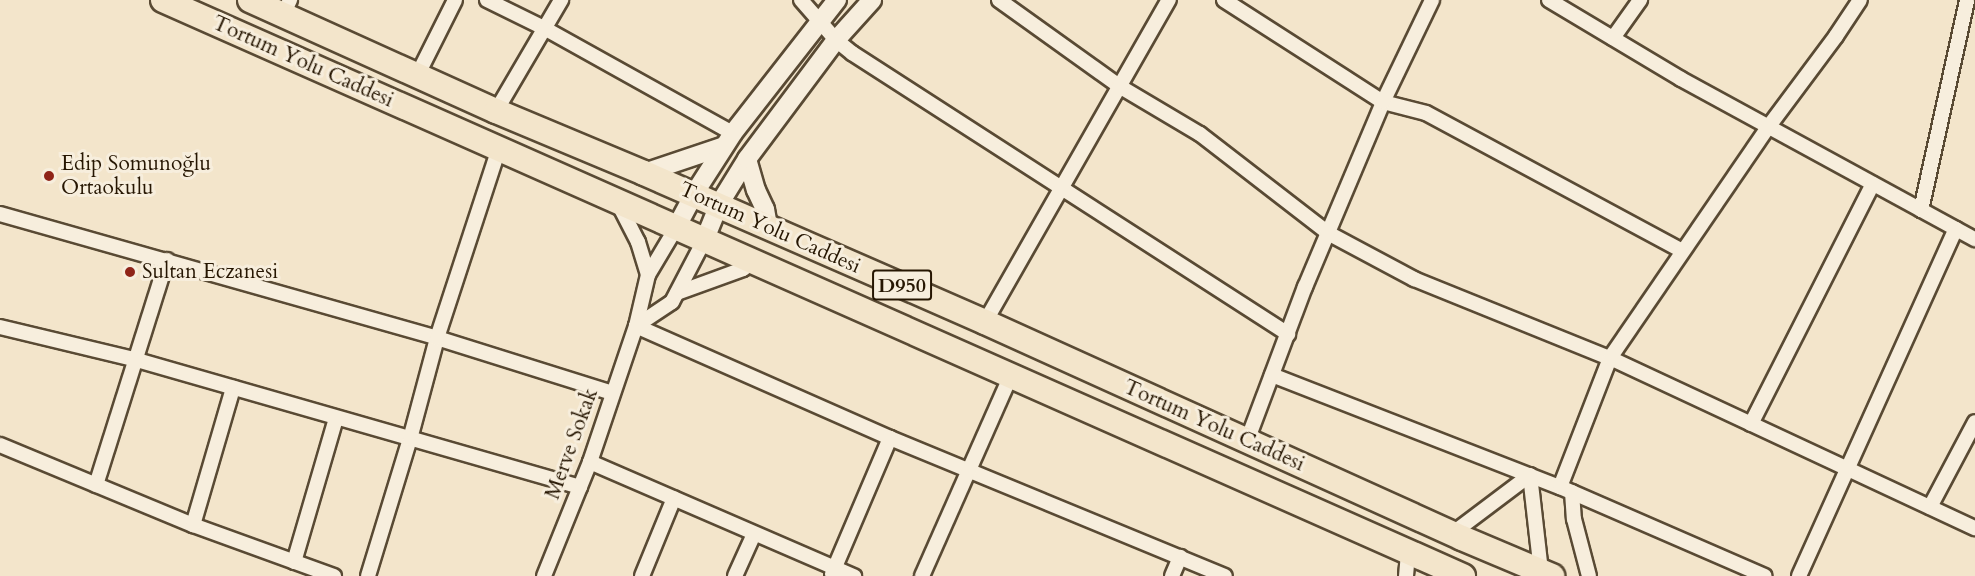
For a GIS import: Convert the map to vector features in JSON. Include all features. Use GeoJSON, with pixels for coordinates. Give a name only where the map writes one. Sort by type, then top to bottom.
{"type":"FeatureCollection","features":[{"type":"Feature","properties":{"kind":"highway","name":"Tortum Yolu Caddesi"},"geometry":{"type":"LineString","coordinates":[[163,0],[618,203],[705,239],[1453,574]]}},
{"type":"Feature","properties":{"kind":"highway","name":"Tortum Yolu Caddesi"},"geometry":{"type":"LineString","coordinates":[[250,0],[287,8],[417,76],[768,226],[1547,574]]}},
{"type":"Feature","properties":{"kind":"street"},"geometry":{"type":"LineString","coordinates":[[417,76],[455,0]]}},
{"type":"Feature","properties":{"kind":"street"},"geometry":{"type":"LineString","coordinates":[[487,0],[544,28],[728,140]]}},
{"type":"Feature","properties":{"kind":"street"},"geometry":{"type":"LineString","coordinates":[[496,111],[561,0]]}},
{"type":"Feature","properties":{"kind":"street"},"geometry":{"type":"LineString","coordinates":[[801,0],[836,40],[1288,334]]}},
{"type":"Feature","properties":{"kind":"street"},"geometry":{"type":"LineString","coordinates":[[648,275],[728,140],[837,0]]}},
{"type":"Feature","properties":{"kind":"street"},"geometry":{"type":"LineString","coordinates":[[636,326],[672,302],[705,239],[718,206],[747,159],[836,40],[872,0]]}},
{"type":"Feature","properties":{"kind":"street"},"geometry":{"type":"LineString","coordinates":[[999,0],[1119,86],[1200,134],[1328,233],[1414,279],[1610,358],[1975,528]]}},
{"type":"Feature","properties":{"kind":"street"},"geometry":{"type":"LineString","coordinates":[[985,322],[1169,0]]}},
{"type":"Feature","properties":{"kind":"street"},"geometry":{"type":"LineString","coordinates":[[1224,0],[1383,102],[1426,113],[1682,251]]}},
{"type":"Feature","properties":{"kind":"street"},"geometry":{"type":"LineString","coordinates":[[1246,441],[1328,233],[1383,102],[1432,0]]}},
{"type":"Feature","properties":{"kind":"street"},"geometry":{"type":"LineString","coordinates":[[1549,0],[1768,126],[1975,239]]}},
{"type":"Feature","properties":{"kind":"street"},"geometry":{"type":"LineString","coordinates":[[1612,38],[1640,0]]}},
{"type":"Feature","properties":{"kind":"street"},"geometry":{"type":"LineString","coordinates":[[1589,576],[1566,490],[1610,358],[1768,126],[1836,36],[1860,0]]}},
{"type":"Feature","properties":{"kind":"street"},"geometry":{"type":"LineString","coordinates":[[1921,210],[1966,0]]}},
{"type":"Feature","properties":{"kind":"street"},"geometry":{"type":"LineString","coordinates":[[644,172],[728,140]]}},
{"type":"Feature","properties":{"kind":"street"},"geometry":{"type":"LineString","coordinates":[[368,576],[410,439],[437,338],[499,148]]}},
{"type":"Feature","properties":{"kind":"street"},"geometry":{"type":"LineString","coordinates":[[747,159],[756,190],[765,209],[768,226]]}},
{"type":"Feature","properties":{"kind":"street"},"geometry":{"type":"LineString","coordinates":[[1751,424],[1873,184]]}},
{"type":"Feature","properties":{"kind":"street"},"geometry":{"type":"LineString","coordinates":[[618,203],[638,242],[648,275]]}},
{"type":"Feature","properties":{"kind":"street"},"geometry":{"type":"LineString","coordinates":[[0,214],[437,338],[612,393]]}},
{"type":"Feature","properties":{"kind":"street"},"geometry":{"type":"LineString","coordinates":[[1798,576],[1956,229]]}},
{"type":"Feature","properties":{"kind":"street"},"geometry":{"type":"LineString","coordinates":[[96,484],[167,260]]}},
{"type":"Feature","properties":{"kind":"street"},"geometry":{"type":"LineString","coordinates":[[677,293],[743,269],[753,262]]}},
{"type":"Feature","properties":{"kind":"street","name":"Merve Sokak"},"geometry":{"type":"LineString","coordinates":[[544,576],[590,462],[636,326],[648,275]]}},
{"type":"Feature","properties":{"kind":"street"},"geometry":{"type":"LineString","coordinates":[[636,326],[890,438],[1225,576]]}},
{"type":"Feature","properties":{"kind":"street"},"geometry":{"type":"LineString","coordinates":[[0,327],[137,360],[580,487]]}},
{"type":"Feature","properties":{"kind":"street"},"geometry":{"type":"LineString","coordinates":[[1272,375],[1530,475],[1765,576]]}},
{"type":"Feature","properties":{"kind":"street"},"geometry":{"type":"LineString","coordinates":[[922,576],[1010,377]]}},
{"type":"Feature","properties":{"kind":"street"},"geometry":{"type":"LineString","coordinates":[[193,525],[233,388]]}},
{"type":"Feature","properties":{"kind":"street"},"geometry":{"type":"LineString","coordinates":[[294,561],[336,418]]}},
{"type":"Feature","properties":{"kind":"street"},"geometry":{"type":"LineString","coordinates":[[1930,507],[1975,422]]}},
{"type":"Feature","properties":{"kind":"street"},"geometry":{"type":"LineString","coordinates":[[833,572],[890,438]]}},
{"type":"Feature","properties":{"kind":"street"},"geometry":{"type":"LineString","coordinates":[[0,445],[193,525],[334,576]]}},
{"type":"Feature","properties":{"kind":"street"},"geometry":{"type":"LineString","coordinates":[[590,462],[674,498],[833,572],[854,576]]}},
{"type":"Feature","properties":{"kind":"street"},"geometry":{"type":"LineString","coordinates":[[1453,533],[1530,475]]}},
{"type":"Feature","properties":{"kind":"street"},"geometry":{"type":"LineString","coordinates":[[1530,475],[1547,574]]}},
{"type":"Feature","properties":{"kind":"street"},"geometry":{"type":"LineString","coordinates":[[642,576],[674,498]]}},
{"type":"Feature","properties":{"kind":"street"},"geometry":{"type":"LineString","coordinates":[[735,576],[753,534]]}},
{"type":"Feature","properties":{"kind":"street"},"geometry":{"type":"LineString","coordinates":[[1406,576],[1408,552]]}},
{"type":"Feature","properties":{"kind":"street"},"geometry":{"type":"LineString","coordinates":[[1172,576],[1180,557]]}},
{"type":"Feature","properties":{"kind":"place","name":"Edip Somunoğlu Ortaokulu"},"geometry":{"type":"Point","coordinates":[49,176]}},
{"type":"Feature","properties":{"kind":"place","name":"Sultan Eczanesi"},"geometry":{"type":"Point","coordinates":[130,272]}}]}
